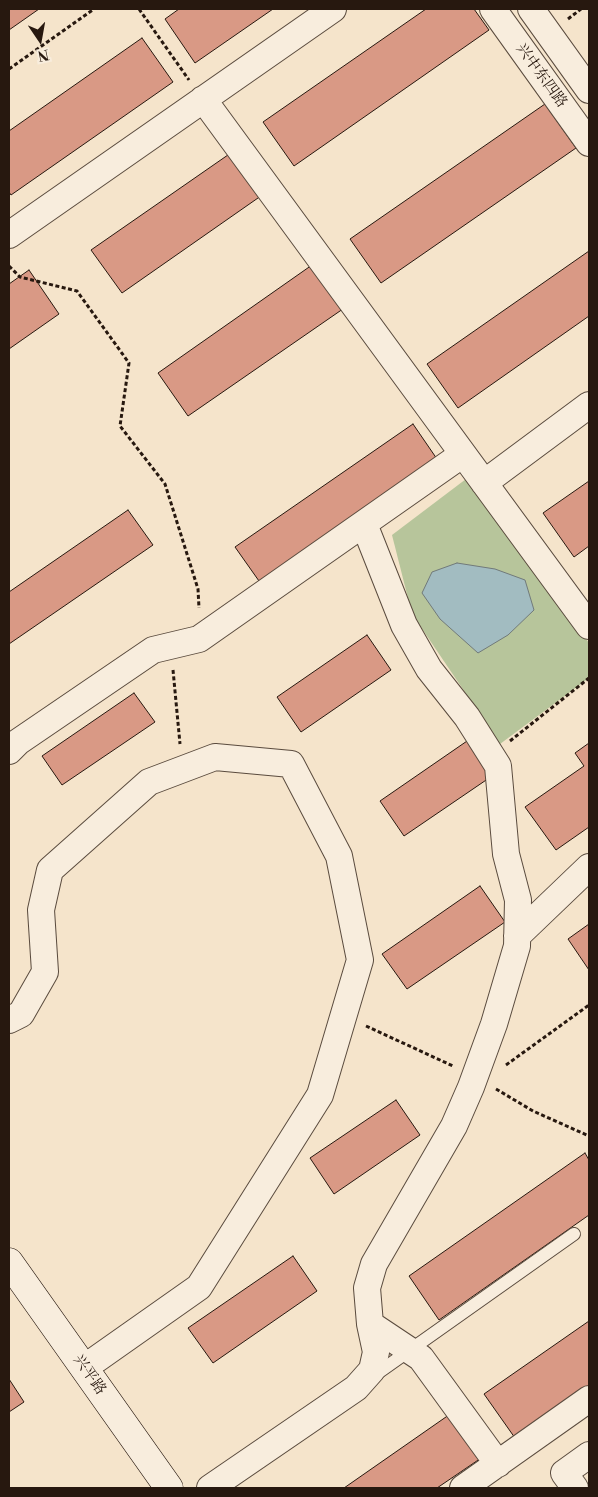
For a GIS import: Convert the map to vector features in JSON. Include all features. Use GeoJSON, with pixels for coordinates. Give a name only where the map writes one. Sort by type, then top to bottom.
{"type":"FeatureCollection","features":[{"type":"Feature","properties":{"kind":"street"},"geometry":{"type":"LineString","coordinates":[[9,235],[333,9]]}},
{"type":"Feature","properties":{"kind":"street","name":"兴中东四路"},"geometry":{"type":"LineString","coordinates":[[493,9],[589,143]]}},
{"type":"Feature","properties":{"kind":"street"},"geometry":{"type":"LineString","coordinates":[[531,9],[589,90]]}},
{"type":"Feature","properties":{"kind":"street"},"geometry":{"type":"LineString","coordinates":[[203,99],[589,626]]}},
{"type":"Feature","properties":{"kind":"street"},"geometry":{"type":"LineString","coordinates":[[484,483],[589,405]]}},
{"type":"Feature","properties":{"kind":"street"},"geometry":{"type":"LineString","coordinates":[[12,740],[153,650],[200,640],[463,454]]}},
{"type":"Feature","properties":{"kind":"street"},"geometry":{"type":"LineString","coordinates":[[210,1488],[356,1388],[372,1370],[376,1352],[370,1324],[367,1288],[374,1264],[454,1126],[494,1024],[517,946],[518,900],[506,854],[498,766],[466,717],[429,669],[404,625],[364,524]]}},
{"type":"Feature","properties":{"kind":"street"},"geometry":{"type":"LineString","coordinates":[[9,1020],[21,1014],[45,972],[41,910],[50,870],[149,782],[215,757],[291,764],[339,856],[360,960],[320,1095],[199,1287],[84,1368]]}},
{"type":"Feature","properties":{"kind":"street"},"geometry":{"type":"LineString","coordinates":[[517,936],[589,867]]}},
{"type":"Feature","properties":{"kind":"street","name":"兴平路"},"geometry":{"type":"LineString","coordinates":[[9,1264],[169,1488]]}},
{"type":"Feature","properties":{"kind":"street"},"geometry":{"type":"LineString","coordinates":[[370,1324],[421,1358],[498,1464]]}},
{"type":"Feature","properties":{"kind":"street"},"geometry":{"type":"LineString","coordinates":[[463,1488],[589,1399]]}},
{"type":"Feature","properties":{"kind":"street"},"geometry":{"type":"LineString","coordinates":[[575,1488],[564,1473],[589,1455]]}},
{"type":"Feature","properties":{"kind":"lane"},"geometry":{"type":"LineString","coordinates":[[356,1388],[574,1234]]}},
{"type":"Feature","properties":{"kind":"path"},"geometry":{"type":"LineString","coordinates":[[9,69],[94,9]]}},
{"type":"Feature","properties":{"kind":"path"},"geometry":{"type":"LineString","coordinates":[[139,9],[203,99]]}},
{"type":"Feature","properties":{"kind":"path"},"geometry":{"type":"LineString","coordinates":[[9,266],[20,277],[77,291],[129,363],[120,426],[165,484],[198,589],[200,640],[173,664],[182,770]]}},
{"type":"Feature","properties":{"kind":"path"},"geometry":{"type":"LineString","coordinates":[[492,756],[589,678]]}},
{"type":"Feature","properties":{"kind":"path"},"geometry":{"type":"LineString","coordinates":[[498,1071],[589,1005]]}},
{"type":"Feature","properties":{"kind":"green space"},"geometry":{"type":"Polygon","coordinates":[[[466,479],[589,643],[589,678],[500,744],[412,614],[392,535],[466,479]]]}},
{"type":"Feature","properties":{"kind":"water"},"geometry":{"type":"Polygon","coordinates":[[[457,563],[495,569],[525,580],[534,610],[508,635],[478,653],[440,619],[422,593],[432,572],[457,563]]]}},
{"type":"Feature","properties":{"kind":"building"},"geometry":{"type":"Polygon","coordinates":[[[9,9],[39,9],[9,30],[9,9]]]}},
{"type":"Feature","properties":{"kind":"building"},"geometry":{"type":"Polygon","coordinates":[[[179,9],[273,9],[195,63],[165,19],[179,9]]]}},
{"type":"Feature","properties":{"kind":"building"},"geometry":{"type":"Polygon","coordinates":[[[426,9],[474,9],[489,30],[294,166],[263,122],[426,9]]]}},
{"type":"Feature","properties":{"kind":"building"},"geometry":{"type":"Polygon","coordinates":[[[142,38],[173,82],[11,195],[9,192],[9,131],[142,38]]]}},
{"type":"Feature","properties":{"kind":"building"},"geometry":{"type":"Polygon","coordinates":[[[545,104],[576,148],[381,283],[350,239],[545,104]]]}},
{"type":"Feature","properties":{"kind":"building"},"geometry":{"type":"Polygon","coordinates":[[[238,148],[268,191],[122,293],[91,250],[238,148]]]}},
{"type":"Feature","properties":{"kind":"building"},"geometry":{"type":"Polygon","coordinates":[[[589,251],[589,316],[458,408],[427,364],[589,251]]]}},
{"type":"Feature","properties":{"kind":"building"},"geometry":{"type":"Polygon","coordinates":[[[322,258],[353,302],[188,416],[158,373],[322,258]]]}},
{"type":"Feature","properties":{"kind":"building"},"geometry":{"type":"Polygon","coordinates":[[[29,270],[59,314],[9,349],[9,284],[29,270]]]}},
{"type":"Feature","properties":{"kind":"building"},"geometry":{"type":"Polygon","coordinates":[[[413,424],[437,459],[259,581],[235,547],[413,424]]]}},
{"type":"Feature","properties":{"kind":"building"},"geometry":{"type":"Polygon","coordinates":[[[589,481],[589,546],[574,557],[543,513],[589,481]]]}},
{"type":"Feature","properties":{"kind":"building"},"geometry":{"type":"Polygon","coordinates":[[[128,510],[153,545],[9,644],[9,592],[128,510]]]}},
{"type":"Feature","properties":{"kind":"building"},"geometry":{"type":"Polygon","coordinates":[[[367,635],[391,670],[301,732],[277,697],[367,635]]]}},
{"type":"Feature","properties":{"kind":"building"},"geometry":{"type":"Polygon","coordinates":[[[134,693],[155,722],[62,785],[42,756],[134,693]]]}},
{"type":"Feature","properties":{"kind":"building"},"geometry":{"type":"Polygon","coordinates":[[[470,739],[495,774],[404,836],[380,801],[470,739]]]}},
{"type":"Feature","properties":{"kind":"building"},"geometry":{"type":"Polygon","coordinates":[[[589,743],[589,827],[556,850],[525,807],[584,766],[575,753],[589,743]]]}},
{"type":"Feature","properties":{"kind":"building"},"geometry":{"type":"Polygon","coordinates":[[[480,886],[505,922],[407,989],[382,954],[480,886]]]}},
{"type":"Feature","properties":{"kind":"building"},"geometry":{"type":"Polygon","coordinates":[[[589,924],[589,970],[568,939],[589,924]]]}},
{"type":"Feature","properties":{"kind":"building"},"geometry":{"type":"Polygon","coordinates":[[[396,1100],[420,1135],[334,1194],[310,1158],[396,1100]]]}},
{"type":"Feature","properties":{"kind":"building"},"geometry":{"type":"Polygon","coordinates":[[[585,1153],[589,1160],[589,1215],[439,1320],[409,1276],[585,1153]]]}},
{"type":"Feature","properties":{"kind":"building"},"geometry":{"type":"Polygon","coordinates":[[[293,1256],[317,1291],[213,1363],[188,1328],[293,1256]]]}},
{"type":"Feature","properties":{"kind":"building"},"geometry":{"type":"Polygon","coordinates":[[[589,1321],[589,1386],[515,1438],[484,1394],[589,1321]]]}},
{"type":"Feature","properties":{"kind":"building"},"geometry":{"type":"Polygon","coordinates":[[[9,1379],[24,1402],[9,1412],[9,1379]]]}},
{"type":"Feature","properties":{"kind":"building"},"geometry":{"type":"Polygon","coordinates":[[[456,1410],[487,1454],[437,1488],[344,1488],[456,1410]]]}}]}
